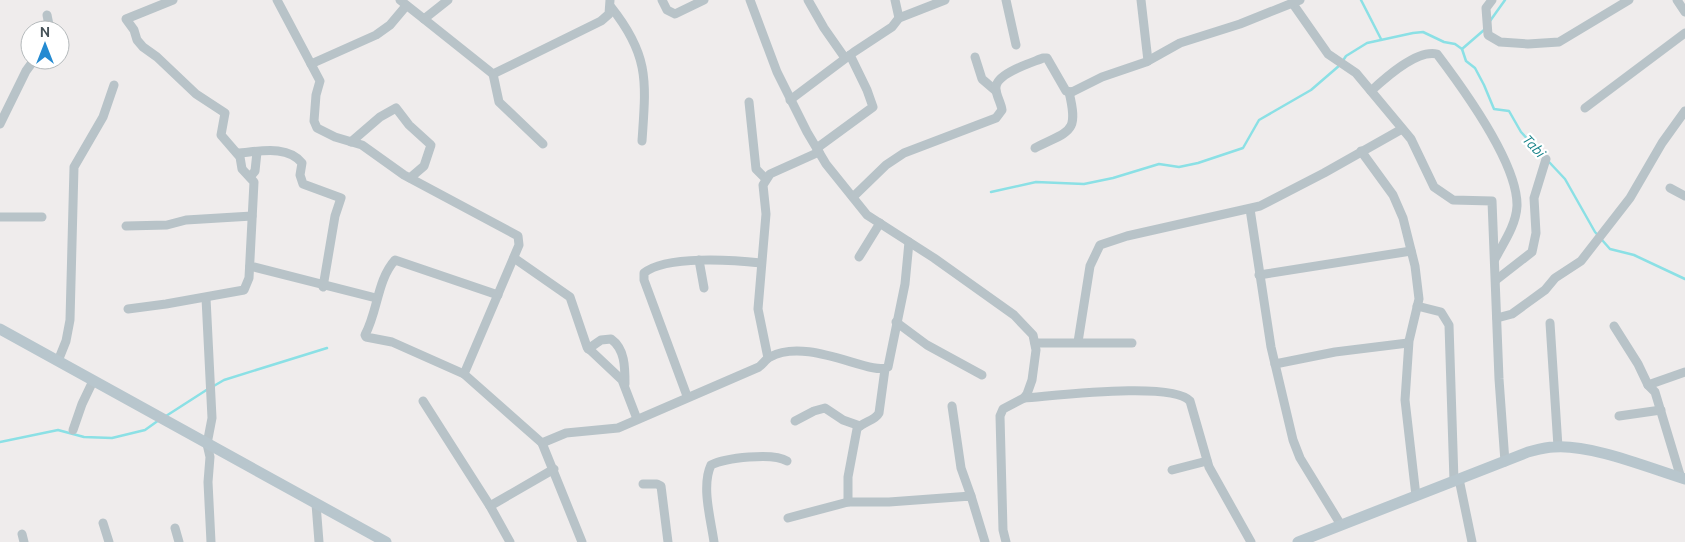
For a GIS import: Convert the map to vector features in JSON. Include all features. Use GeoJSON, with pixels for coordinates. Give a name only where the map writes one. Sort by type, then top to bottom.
{"type":"FeatureCollection","features":[{"type":"Feature","properties":{"kind":"main road"},"geometry":{"type":"LineString","coordinates":[[0,330],[386,542]]}},
{"type":"Feature","properties":{"kind":"main road"},"geometry":{"type":"LineString","coordinates":[[1298,542],[1528,452],[1558,447],[1601,454],[1683,478]]}},
{"type":"Feature","properties":{"kind":"street"},"geometry":{"type":"LineString","coordinates":[[128,309],[206,298],[244,290],[249,278],[254,182],[242,169],[242,160],[221,135],[226,115],[222,110],[196,94],[157,56],[143,47],[126,19],[172,0]]}},
{"type":"Feature","properties":{"kind":"street"},"geometry":{"type":"LineString","coordinates":[[278,0],[320,81],[316,95],[315,116],[317,128],[335,138],[362,146],[410,178],[512,231],[520,240],[464,374]]}},
{"type":"Feature","properties":{"kind":"street"},"geometry":{"type":"LineString","coordinates":[[424,19],[448,0]]}},
{"type":"Feature","properties":{"kind":"street"},"geometry":{"type":"LineString","coordinates":[[662,0],[667,10],[675,14],[704,0]]}},
{"type":"Feature","properties":{"kind":"street"},"geometry":{"type":"LineString","coordinates":[[750,0],[790,100],[818,150],[867,215],[1014,315],[1028,329],[1035,343],[1032,380],[1024,398]]}},
{"type":"Feature","properties":{"kind":"street"},"geometry":{"type":"LineString","coordinates":[[768,358],[758,308],[766,214],[763,185],[770,174],[818,150],[873,107],[870,96],[848,56],[824,28],[808,0]]}},
{"type":"Feature","properties":{"kind":"street"},"geometry":{"type":"LineString","coordinates":[[895,0],[899,18]]}},
{"type":"Feature","properties":{"kind":"street"},"geometry":{"type":"LineString","coordinates":[[790,100],[848,56],[892,28],[899,18],[945,0]]}},
{"type":"Feature","properties":{"kind":"street"},"geometry":{"type":"LineString","coordinates":[[1006,0],[1016,45]]}},
{"type":"Feature","properties":{"kind":"street"},"geometry":{"type":"LineString","coordinates":[[1141,0],[1148,61]]}},
{"type":"Feature","properties":{"kind":"street"},"geometry":{"type":"LineString","coordinates":[[1492,0],[1486,8],[1488,35],[1500,42],[1528,44],[1559,42],[1629,0]]}},
{"type":"Feature","properties":{"kind":"street"},"geometry":{"type":"LineString","coordinates":[[1677,0],[1685,12]]}},
{"type":"Feature","properties":{"kind":"street"},"geometry":{"type":"LineString","coordinates":[[1069,92],[1102,77],[1148,61],[1180,43],[1240,24],[1297,2],[1328,54],[1350,67],[1411,139],[1434,187],[1442,195],[1453,200],[1492,201],[1499,379],[1505,462]]}},
{"type":"Feature","properties":{"kind":"street"},"geometry":{"type":"LineString","coordinates":[[311,64],[376,35],[390,25],[403,3],[492,74],[499,102],[543,144]]}},
{"type":"Feature","properties":{"kind":"street"},"geometry":{"type":"LineString","coordinates":[[492,74],[601,21],[609,14],[611,3]]}},
{"type":"Feature","properties":{"kind":"street"},"geometry":{"type":"LineString","coordinates":[[611,3],[638,48],[645,73],[642,141]]}},
{"type":"Feature","properties":{"kind":"street"},"geometry":{"type":"LineString","coordinates":[[47,15],[48,20]]}},
{"type":"Feature","properties":{"kind":"street"},"geometry":{"type":"LineString","coordinates":[[1585,108],[1685,33]]}},
{"type":"Feature","properties":{"kind":"street"},"geometry":{"type":"LineString","coordinates":[[1371,90],[1395,69],[1429,53],[1437,54],[1449,70],[1497,147],[1514,185],[1517,205],[1514,223],[1495,259]]}},
{"type":"Feature","properties":{"kind":"street"},"geometry":{"type":"LineString","coordinates":[[853,197],[886,165],[904,153],[996,118],[1002,110],[996,91],[982,79],[975,57]]}},
{"type":"Feature","properties":{"kind":"street"},"geometry":{"type":"LineString","coordinates":[[996,91],[1000,78],[1043,58],[1050,60],[1062,84],[1069,92],[1074,112],[1072,124],[1068,131],[1035,148]]}},
{"type":"Feature","properties":{"kind":"street"},"geometry":{"type":"LineString","coordinates":[[0,124],[27,70]]}},
{"type":"Feature","properties":{"kind":"street"},"geometry":{"type":"LineString","coordinates":[[58,361],[70,320],[74,167],[103,116],[114,85]]}},
{"type":"Feature","properties":{"kind":"street"},"geometry":{"type":"LineString","coordinates":[[749,102],[756,169],[766,179]]}},
{"type":"Feature","properties":{"kind":"street"},"geometry":{"type":"LineString","coordinates":[[351,142],[380,117],[396,108],[409,125],[431,145],[424,166],[410,178]]}},
{"type":"Feature","properties":{"kind":"street"},"geometry":{"type":"LineString","coordinates":[[1497,318],[1512,314],[1545,290],[1554,278],[1581,261],[1630,198],[1662,143],[1685,111]]}},
{"type":"Feature","properties":{"kind":"street"},"geometry":{"type":"LineString","coordinates":[[1078,342],[1090,266],[1100,245],[1126,236],[1250,209],[1271,201],[1402,128]]}},
{"type":"Feature","properties":{"kind":"street"},"geometry":{"type":"LineString","coordinates":[[237,153],[274,150],[292,154],[302,162],[300,176],[303,184],[341,198],[323,287]]}},
{"type":"Feature","properties":{"kind":"street"},"geometry":{"type":"LineString","coordinates":[[1361,151],[1393,195],[1403,218],[1419,293],[1408,343],[1405,400],[1416,496]]}},
{"type":"Feature","properties":{"kind":"street"},"geometry":{"type":"LineString","coordinates":[[250,177],[255,171],[257,152]]}},
{"type":"Feature","properties":{"kind":"street"},"geometry":{"type":"LineString","coordinates":[[1496,280],[1532,252],[1536,233],[1534,198],[1546,159]]}},
{"type":"Feature","properties":{"kind":"street"},"geometry":{"type":"LineString","coordinates":[[1670,188],[1685,196]]}},
{"type":"Feature","properties":{"kind":"street"},"geometry":{"type":"LineString","coordinates":[[1250,209],[1275,364],[1293,440],[1300,458],[1341,525]]}},
{"type":"Feature","properties":{"kind":"street"},"geometry":{"type":"LineString","coordinates":[[126,226],[167,225],[186,220],[252,216]]}},
{"type":"Feature","properties":{"kind":"street"},"geometry":{"type":"LineString","coordinates":[[0,217],[42,217]]}},
{"type":"Feature","properties":{"kind":"street"},"geometry":{"type":"LineString","coordinates":[[859,257],[880,223]]}},
{"type":"Feature","properties":{"kind":"street"},"geometry":{"type":"LineString","coordinates":[[848,502],[848,477],[857,430],[860,426],[877,417],[879,413],[885,369],[888,367],[905,284],[909,242]]}},
{"type":"Feature","properties":{"kind":"street"},"geometry":{"type":"LineString","coordinates":[[1260,275],[1411,251]]}},
{"type":"Feature","properties":{"kind":"street"},"geometry":{"type":"LineString","coordinates":[[514,258],[570,297],[588,349],[625,384]]}},
{"type":"Feature","properties":{"kind":"street"},"geometry":{"type":"LineString","coordinates":[[498,295],[395,260],[388,268],[384,285],[376,298],[374,320],[365,335],[366,337],[392,342],[464,374],[542,444],[554,469],[582,542]]}},
{"type":"Feature","properties":{"kind":"street"},"geometry":{"type":"LineString","coordinates":[[687,396],[644,276],[647,270],[699,260],[732,260],[762,263]]}},
{"type":"Feature","properties":{"kind":"street"},"geometry":{"type":"LineString","coordinates":[[699,260],[704,288]]}},
{"type":"Feature","properties":{"kind":"street"},"geometry":{"type":"LineString","coordinates":[[250,266],[323,287],[376,298]]}},
{"type":"Feature","properties":{"kind":"street"},"geometry":{"type":"LineString","coordinates":[[206,298],[212,418],[207,444],[210,457],[208,482],[211,542]]}},
{"type":"Feature","properties":{"kind":"street"},"geometry":{"type":"LineString","coordinates":[[1417,306],[1442,312],[1449,326],[1456,480],[1472,542]]}},
{"type":"Feature","properties":{"kind":"street"},"geometry":{"type":"LineString","coordinates":[[896,322],[927,344],[982,375]]}},
{"type":"Feature","properties":{"kind":"street"},"geometry":{"type":"LineString","coordinates":[[1550,323],[1558,447]]}},
{"type":"Feature","properties":{"kind":"street"},"geometry":{"type":"LineString","coordinates":[[1614,326],[1638,364],[1648,385],[1655,392],[1683,478]]}},
{"type":"Feature","properties":{"kind":"street"},"geometry":{"type":"LineString","coordinates":[[588,349],[601,340],[610,338],[617,343],[624,363],[625,384],[637,419]]}},
{"type":"Feature","properties":{"kind":"street"},"geometry":{"type":"LineString","coordinates":[[1035,343],[1132,343]]}},
{"type":"Feature","properties":{"kind":"street"},"geometry":{"type":"LineString","coordinates":[[1275,364],[1335,352],[1408,343]]}},
{"type":"Feature","properties":{"kind":"street"},"geometry":{"type":"LineString","coordinates":[[542,444],[566,433],[606,431],[759,367],[768,358],[800,350],[815,351],[874,368],[885,369]]}},
{"type":"Feature","properties":{"kind":"street"},"geometry":{"type":"LineString","coordinates":[[1648,385],[1685,372]]}},
{"type":"Feature","properties":{"kind":"street"},"geometry":{"type":"LineString","coordinates":[[73,430],[93,381]]}},
{"type":"Feature","properties":{"kind":"street"},"geometry":{"type":"LineString","coordinates":[[1006,542],[1003,530],[1000,416],[1002,409],[1024,398],[1144,390],[1180,393],[1190,401],[1207,461],[1250,542]]}},
{"type":"Feature","properties":{"kind":"street"},"geometry":{"type":"LineString","coordinates":[[423,401],[490,506],[510,542]]}},
{"type":"Feature","properties":{"kind":"street"},"geometry":{"type":"LineString","coordinates":[[952,406],[961,468],[985,542]]}},
{"type":"Feature","properties":{"kind":"street"},"geometry":{"type":"LineString","coordinates":[[795,421],[824,408],[843,420],[860,426]]}},
{"type":"Feature","properties":{"kind":"street"},"geometry":{"type":"LineString","coordinates":[[1619,416],[1661,410]]}},
{"type":"Feature","properties":{"kind":"street"},"geometry":{"type":"LineString","coordinates":[[714,542],[708,497],[708,478],[711,465],[771,456],[787,461]]}},
{"type":"Feature","properties":{"kind":"street"},"geometry":{"type":"LineString","coordinates":[[1172,470],[1207,461]]}},
{"type":"Feature","properties":{"kind":"street"},"geometry":{"type":"LineString","coordinates":[[490,506],[554,469]]}},
{"type":"Feature","properties":{"kind":"street"},"geometry":{"type":"LineString","coordinates":[[643,484],[657,484],[661,486],[668,542]]}},
{"type":"Feature","properties":{"kind":"street"},"geometry":{"type":"LineString","coordinates":[[788,518],[848,502],[889,502],[971,496]]}},
{"type":"Feature","properties":{"kind":"street"},"geometry":{"type":"LineString","coordinates":[[316,504],[320,542]]}},
{"type":"Feature","properties":{"kind":"street"},"geometry":{"type":"LineString","coordinates":[[103,523],[109,542]]}},
{"type":"Feature","properties":{"kind":"street"},"geometry":{"type":"LineString","coordinates":[[175,528],[179,542]]}},
{"type":"Feature","properties":{"kind":"waterway","name":"Tabi"},"geometry":{"type":"LineString","coordinates":[[1361,0],[1381,39]]}},
{"type":"Feature","properties":{"kind":"waterway"},"geometry":{"type":"LineString","coordinates":[[1490,21],[1505,0]]}},
{"type":"Feature","properties":{"kind":"waterway"},"geometry":{"type":"LineString","coordinates":[[1462,49],[1484,30]]}},
{"type":"Feature","properties":{"kind":"waterway"},"geometry":{"type":"LineString","coordinates":[[991,192],[1036,182],[1084,184],[1113,178],[1159,164],[1179,167],[1198,163],[1243,148],[1259,120],[1311,90],[1340,65],[1346,56],[1367,43],[1423,32],[1444,42],[1455,44],[1462,49],[1466,61],[1475,68],[1494,109],[1509,111],[1521,132],[1565,179],[1595,232],[1610,249],[1634,255],[1685,279]]}},
{"type":"Feature","properties":{"kind":"waterway"},"geometry":{"type":"LineString","coordinates":[[212,387],[224,380],[327,348]]}},
{"type":"Feature","properties":{"kind":"waterway"},"geometry":{"type":"LineString","coordinates":[[166,416],[208,389]]}},
{"type":"Feature","properties":{"kind":"waterway"},"geometry":{"type":"LineString","coordinates":[[0,442],[58,430],[84,437],[112,438],[145,430],[159,420]]}}]}
